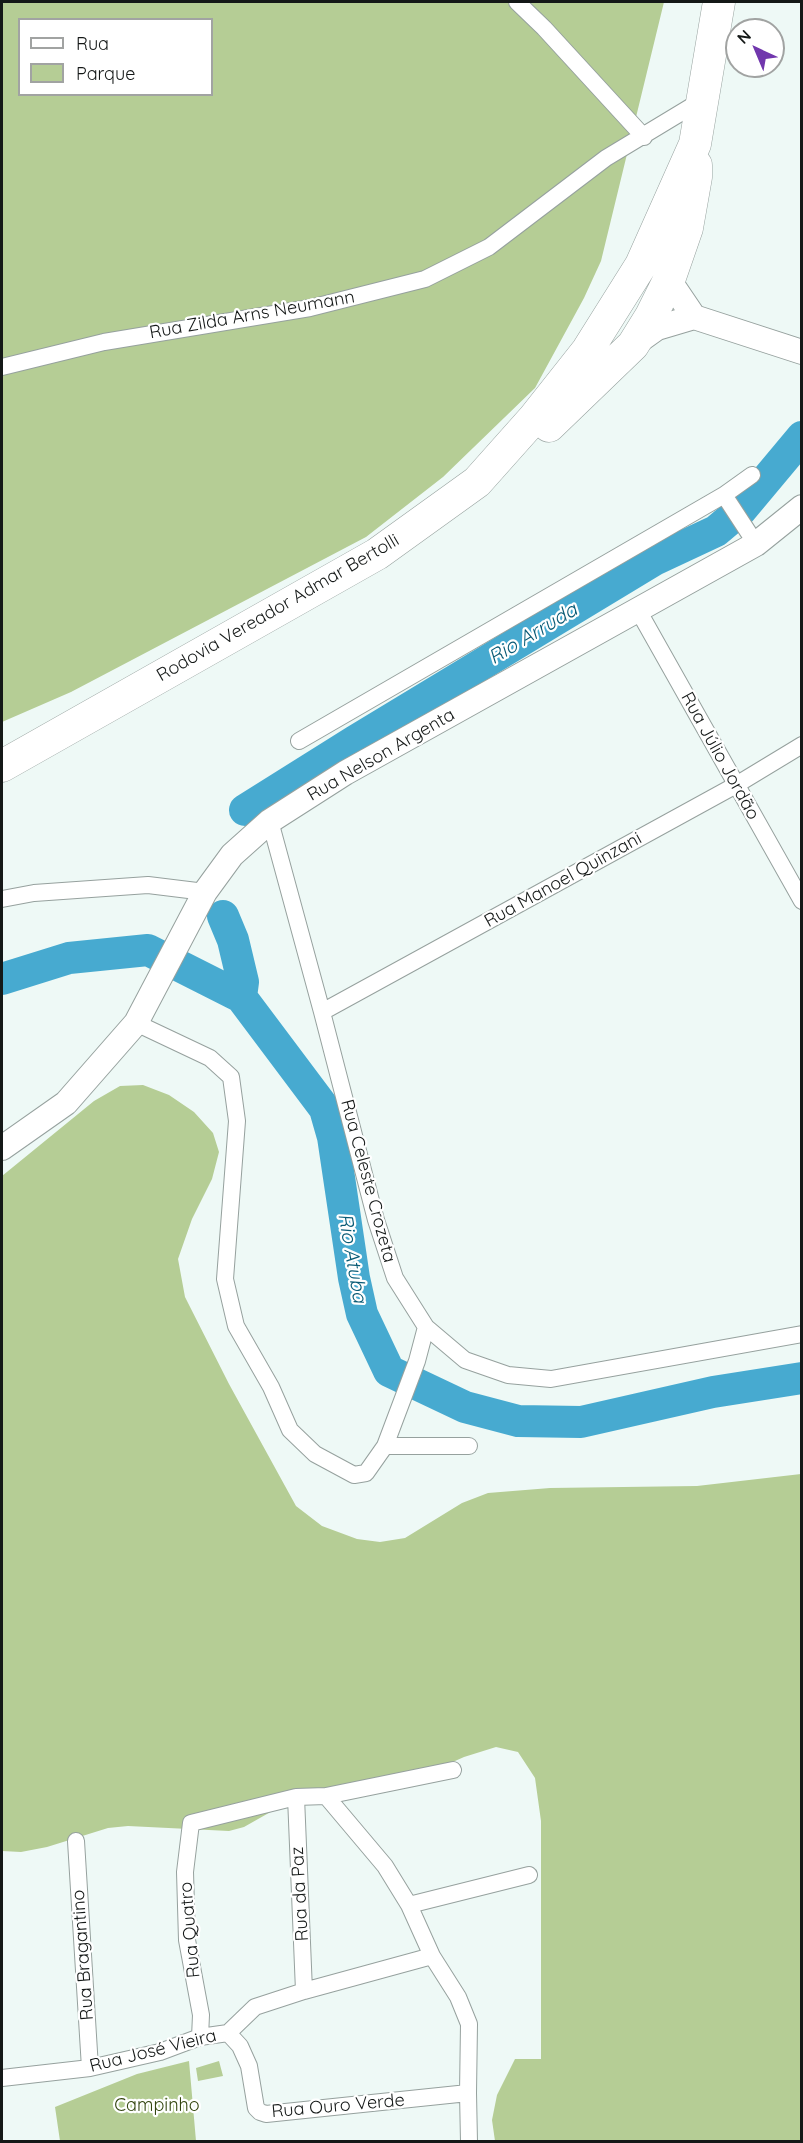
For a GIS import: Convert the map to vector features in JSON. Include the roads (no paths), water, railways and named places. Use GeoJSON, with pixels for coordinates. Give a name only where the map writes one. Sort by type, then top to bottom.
{"type":"FeatureCollection","features":[{"type":"Feature","properties":{"kind":"highway","name":"Rodovia Vereador Admar Bertolli"},"geometry":{"type":"LineString","coordinates":[[2,765],[377,554],[477,482],[534,418],[587,351],[641,265],[695,144],[719,2]]}},
{"type":"Feature","properties":{"kind":"highway"},"geometry":{"type":"LineString","coordinates":[[477,482],[538,437],[633,345],[669,280],[687,228],[696,177],[695,144]]}},
{"type":"Feature","properties":{"kind":"main road"},"geometry":{"type":"LineString","coordinates":[[669,280],[694,317]]}},
{"type":"Feature","properties":{"kind":"main road"},"geometry":{"type":"LineString","coordinates":[[633,345],[657,328],[694,317],[801,352]]}},
{"type":"Feature","properties":{"kind":"main road","name":"Rua Nelson Argenta"},"geometry":{"type":"LineString","coordinates":[[2,1148],[66,1103],[141,1014],[205,892],[232,855],[270,821],[345,773],[756,544],[801,508]]}},
{"type":"Feature","properties":{"kind":"street"},"geometry":{"type":"LineString","coordinates":[[517,2],[644,136]]}},
{"type":"Feature","properties":{"kind":"street","name":"Rua Zilda Arns Neumann"},"geometry":{"type":"LineString","coordinates":[[2,367],[104,342],[310,308],[425,279],[489,247],[606,158],[702,100]]}},
{"type":"Feature","properties":{"kind":"street"},"geometry":{"type":"LineString","coordinates":[[298,741],[724,495],[752,475]]}},
{"type":"Feature","properties":{"kind":"street"},"geometry":{"type":"LineString","coordinates":[[724,495],[756,544]]}},
{"type":"Feature","properties":{"kind":"street","name":"Rua Júlio Jordão"},"geometry":{"type":"LineString","coordinates":[[638,610],[801,901]]}},
{"type":"Feature","properties":{"kind":"street","name":"Rua Manoel Quinzani"},"geometry":{"type":"LineString","coordinates":[[322,1012],[736,785],[801,745]]}},
{"type":"Feature","properties":{"kind":"street","name":"Rua Celeste Crozeta"},"geometry":{"type":"LineString","coordinates":[[270,821],[376,1220],[395,1278],[426,1327],[465,1360],[508,1375],[551,1380],[801,1335]]}},
{"type":"Feature","properties":{"kind":"street"},"geometry":{"type":"LineString","coordinates":[[2,898],[34,892],[148,885],[205,892]]}},
{"type":"Feature","properties":{"kind":"street"},"geometry":{"type":"LineString","coordinates":[[141,1014],[210,1058],[231,1077],[237,1121],[225,1279],[236,1326],[271,1387],[290,1430],[315,1454],[354,1475],[366,1473],[385,1446],[417,1361],[426,1327]]}},
{"type":"Feature","properties":{"kind":"street"},"geometry":{"type":"LineString","coordinates":[[385,1446],[469,1446]]}},
{"type":"Feature","properties":{"kind":"street"},"geometry":{"type":"LineString","coordinates":[[296,1797],[326,1796],[453,1770]]}},
{"type":"Feature","properties":{"kind":"street"},"geometry":{"type":"LineString","coordinates":[[326,1796],[385,1866],[409,1905],[432,1956],[458,1997],[469,2025],[469,2142]]}},
{"type":"Feature","properties":{"kind":"street","name":"Rua Quatro"},"geometry":{"type":"LineString","coordinates":[[200,2037],[201,2015],[187,1940],[185,1872],[191,1823],[296,1797]]}},
{"type":"Feature","properties":{"kind":"street","name":"Rua da Paz"},"geometry":{"type":"LineString","coordinates":[[296,1797],[304,1991]]}},
{"type":"Feature","properties":{"kind":"street","name":"Rua Bragantino"},"geometry":{"type":"LineString","coordinates":[[76,1841],[90,2068]]}},
{"type":"Feature","properties":{"kind":"street"},"geometry":{"type":"LineString","coordinates":[[409,1905],[529,1875]]}},
{"type":"Feature","properties":{"kind":"street","name":"Rua José Vieira"},"geometry":{"type":"LineString","coordinates":[[2,2078],[90,2068],[160,2052],[200,2037],[228,2033],[255,2007],[304,1991],[432,1956]]}},
{"type":"Feature","properties":{"kind":"street","name":"Rua Ouro Verde"},"geometry":{"type":"LineString","coordinates":[[228,2033],[240,2046],[249,2066],[256,2108],[266,2114],[468,2093]]}},
{"type":"Feature","properties":{"kind":"waterway","name":"Rio Arruda"},"geometry":{"type":"LineString","coordinates":[[245,810],[654,560],[716,531],[741,510],[802,437]]}},
{"type":"Feature","properties":{"kind":"waterway","name":"Rio Arruda"},"geometry":{"type":"LineString","coordinates":[[223,916],[233,940],[243,982],[241,997]]}},
{"type":"Feature","properties":{"kind":"waterway","name":"Rio Atuba"},"geometry":{"type":"LineString","coordinates":[[2,979],[69,958],[148,950],[241,997],[325,1109],[333,1137],[354,1278],[362,1314],[389,1371],[465,1407],[518,1421],[581,1422],[713,1392],[802,1378]]}},
{"type":"Feature","properties":{"kind":"park label","name":"Campinho"},"geometry":{"type":"Point","coordinates":[157,2106]}}]}
